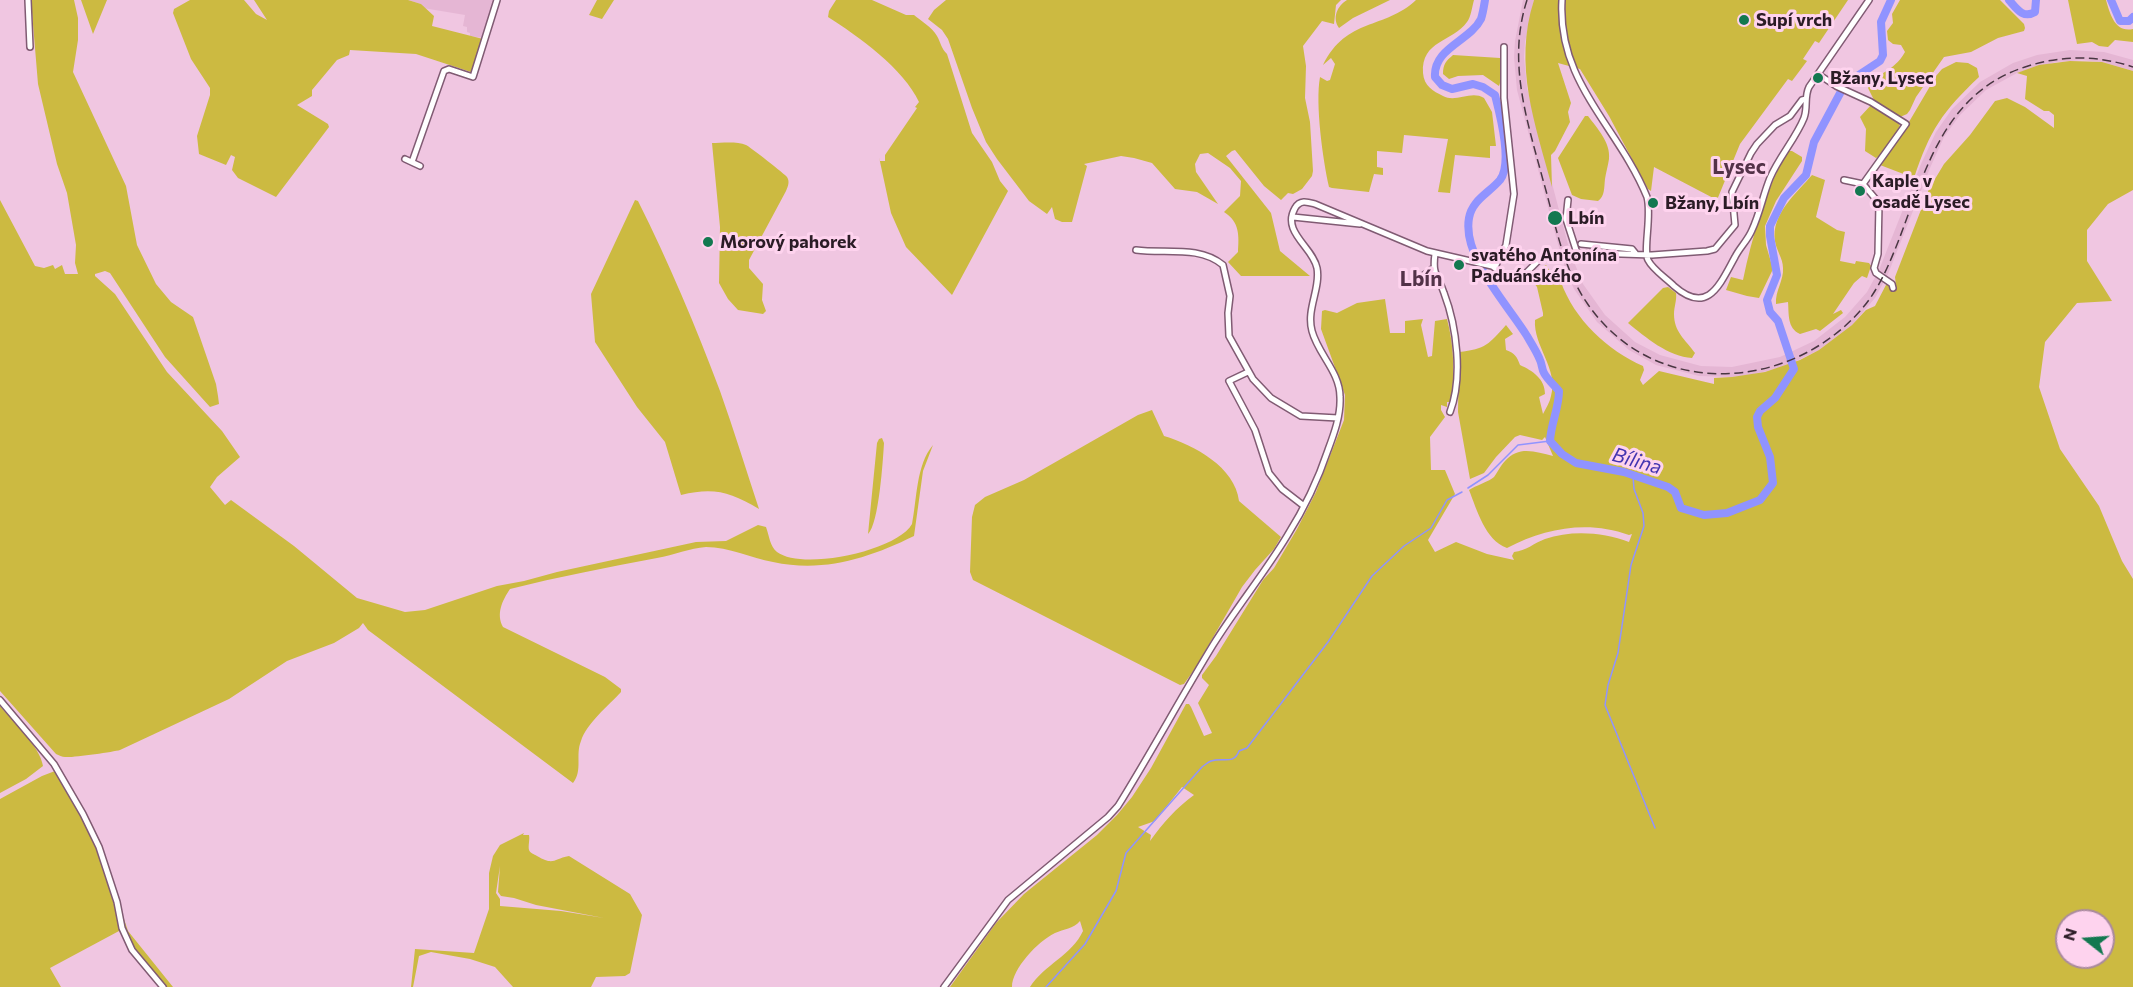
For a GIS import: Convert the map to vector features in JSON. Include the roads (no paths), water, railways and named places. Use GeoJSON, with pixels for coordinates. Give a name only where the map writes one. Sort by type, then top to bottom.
{"type":"FeatureCollection","features":[{"type":"Feature","properties":{"kind":"street"},"geometry":{"type":"LineString","coordinates":[[412,162],[443,74],[448,69],[473,77],[497,0]]}},
{"type":"Feature","properties":{"kind":"street"},"geometry":{"type":"LineString","coordinates":[[1562,0],[1563,33],[1569,61],[1647,197],[1650,216],[1646,255],[1651,264],[1686,295],[1699,298],[1714,292],[1725,278],[1736,255],[1752,231],[1776,167],[1805,116],[1809,87],[1869,0]]}},
{"type":"Feature","properties":{"kind":"street"},"geometry":{"type":"LineString","coordinates":[[28,3],[30,47]]}},
{"type":"Feature","properties":{"kind":"street"},"geometry":{"type":"LineString","coordinates":[[1496,267],[1506,244],[1514,194],[1504,98],[1504,47]]}},
{"type":"Feature","properties":{"kind":"street"},"geometry":{"type":"LineString","coordinates":[[1818,74],[1836,86],[1871,102],[1906,124],[1863,184]]}},
{"type":"Feature","properties":{"kind":"street"},"geometry":{"type":"LineString","coordinates":[[944,987],[1008,900],[1108,817],[1118,806],[1242,599],[1287,536],[1322,469],[1338,418],[1341,396],[1338,384],[1312,332],[1311,302],[1317,269],[1314,260],[1296,236],[1293,218],[1297,205],[1303,201],[1315,204],[1435,254],[1487,264],[1515,279],[1526,274],[1543,258],[1577,253],[1646,255],[1715,249],[1735,225],[1732,192],[1756,144],[1775,125],[1790,116],[1802,100],[1806,99]]}},
{"type":"Feature","properties":{"kind":"street"},"geometry":{"type":"LineString","coordinates":[[405,159],[420,166]]}},
{"type":"Feature","properties":{"kind":"street"},"geometry":{"type":"LineString","coordinates":[[1844,180],[1863,184],[1879,203],[1878,254],[1874,268],[1876,273],[1892,284],[1893,288]]}},
{"type":"Feature","properties":{"kind":"street"},"geometry":{"type":"LineString","coordinates":[[1568,200],[1566,219],[1577,253]]}},
{"type":"Feature","properties":{"kind":"street"},"geometry":{"type":"LineString","coordinates":[[1293,218],[1363,224]]}},
{"type":"Feature","properties":{"kind":"street"},"geometry":{"type":"LineString","coordinates":[[1581,244],[1632,249],[1636,254]]}},
{"type":"Feature","properties":{"kind":"street"},"geometry":{"type":"LineString","coordinates":[[1136,250],[1198,252],[1214,257],[1223,265],[1230,296],[1229,336],[1248,372],[1271,398],[1286,409],[1308,417],[1338,418]]}},
{"type":"Feature","properties":{"kind":"street"},"geometry":{"type":"LineString","coordinates":[[1435,254],[1432,269],[1444,292],[1455,329],[1457,352],[1454,401],[1450,412]]}},
{"type":"Feature","properties":{"kind":"street"},"geometry":{"type":"LineString","coordinates":[[1412,284],[1432,269]]}},
{"type":"Feature","properties":{"kind":"street"},"geometry":{"type":"LineString","coordinates":[[1248,372],[1229,381],[1255,430],[1269,473],[1282,489],[1304,506]]}},
{"type":"Feature","properties":{"kind":"street"},"geometry":{"type":"LineString","coordinates":[[0,700],[54,764],[83,814],[99,847],[117,902],[122,928],[132,950],[163,987]]}},
{"type":"Feature","properties":{"kind":"waterway","name":"Bílina"},"geometry":{"type":"LineString","coordinates":[[1485,0],[1481,19],[1476,27],[1440,59],[1435,77],[1442,85],[1452,89],[1473,84],[1495,95],[1504,139],[1504,172],[1500,180],[1474,206],[1469,218],[1469,233],[1472,249],[1488,280],[1527,336],[1539,357],[1543,372],[1559,391],[1550,441],[1562,454],[1576,463],[1624,472],[1668,487],[1675,492],[1681,508],[1704,515],[1727,513],[1760,500],[1773,483],[1770,457],[1758,427],[1757,417],[1760,411],[1775,398],[1794,369],[1778,321],[1770,312],[1767,300],[1777,275],[1770,226],[1784,198],[1806,175],[1814,142],[1845,84],[1880,61],[1883,55],[1881,22],[1891,0]]}},
{"type":"Feature","properties":{"kind":"waterway","name":"Bílina"},"geometry":{"type":"LineString","coordinates":[[2009,0],[2024,14],[2035,12],[2036,0]]}},
{"type":"Feature","properties":{"kind":"waterway","name":"Bílina"},"geometry":{"type":"LineString","coordinates":[[2111,0],[2120,21],[2129,21],[2133,17]]}},
{"type":"Feature","properties":{"kind":"waterway"},"geometry":{"type":"LineString","coordinates":[[1468,488],[1488,475],[1518,445],[1550,441]]}},
{"type":"Feature","properties":{"kind":"waterway"},"geometry":{"type":"LineString","coordinates":[[1633,476],[1634,489],[1643,513],[1644,526],[1631,565],[1618,653],[1608,685],[1605,705],[1655,828]]}},
{"type":"Feature","properties":{"kind":"waterway"},"geometry":{"type":"LineString","coordinates":[[1046,987],[1085,944],[1116,891],[1126,853],[1202,767],[1211,761],[1234,758],[1239,751],[1247,748],[1328,642],[1372,576],[1404,546],[1431,528],[1447,500],[1462,492]]}},
{"type":"Feature","properties":{"kind":"railway"},"geometry":{"type":"LineString","coordinates":[[1527,0],[1521,23],[1519,46],[1522,91],[1531,135],[1560,243],[1578,289],[1614,334],[1647,356],[1683,369],[1720,374],[1759,370],[1796,358],[1830,338],[1860,311],[1886,270],[1941,138],[1956,115],[1975,95],[1997,79],[2025,67],[2052,60],[2079,58],[2106,60],[2133,67]]}},
{"type":"Feature","properties":{"kind":"place","name":"Supí vrch"},"geometry":{"type":"Point","coordinates":[1744,20]}},
{"type":"Feature","properties":{"kind":"place","name":"Bžany, Lysec"},"geometry":{"type":"Point","coordinates":[1818,78]}},
{"type":"Feature","properties":{"kind":"place","name":"Kaple v osadě Lysec"},"geometry":{"type":"Point","coordinates":[1860,191]}},
{"type":"Feature","properties":{"kind":"place","name":"Bžany, Lbín"},"geometry":{"type":"Point","coordinates":[1653,203]}},
{"type":"Feature","properties":{"kind":"place","name":"Lbín"},"geometry":{"type":"Point","coordinates":[1555,218]}},
{"type":"Feature","properties":{"kind":"place","name":"Morový pahorek"},"geometry":{"type":"Point","coordinates":[708,242]}},
{"type":"Feature","properties":{"kind":"place","name":"svatého Antonína Paduánského"},"geometry":{"type":"Point","coordinates":[1459,265]}},
{"type":"Feature","properties":{"kind":"district","name":"Lysec"},"geometry":{"type":"Point","coordinates":[1739,167]}},
{"type":"Feature","properties":{"kind":"district","name":"Lbín"},"geometry":{"type":"Point","coordinates":[1421,279]}}]}
